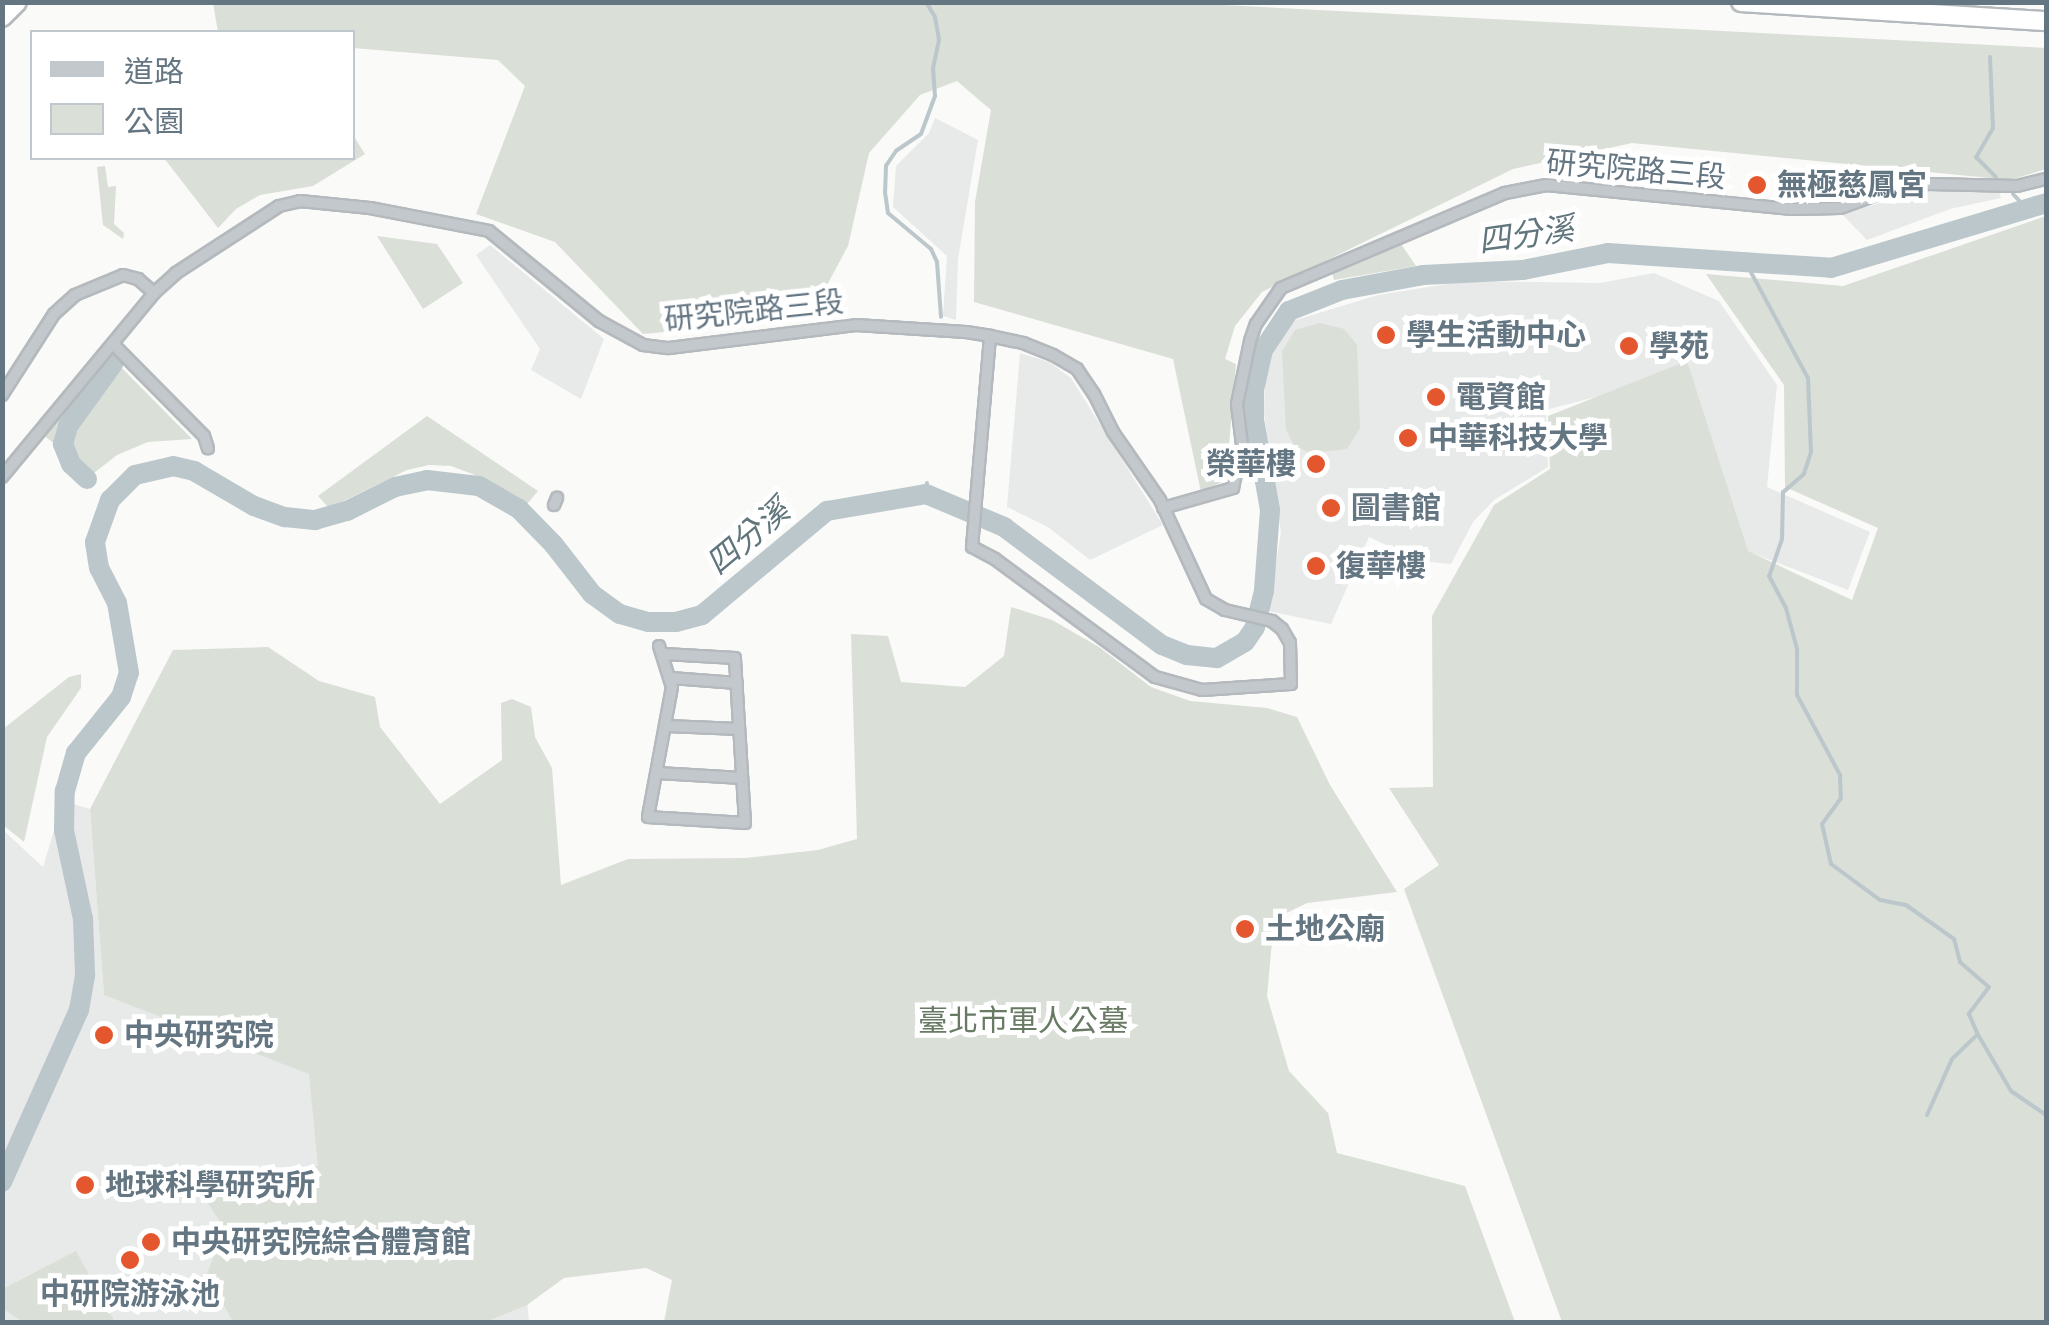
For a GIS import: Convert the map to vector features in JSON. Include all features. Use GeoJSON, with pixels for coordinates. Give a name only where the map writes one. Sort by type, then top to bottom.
{"type":"FeatureCollection","features":[{"type":"Feature","properties":{"kind":"highway"},"geometry":{"type":"LineString","coordinates":[[2,17],[17,2]]}},
{"type":"Feature","properties":{"kind":"highway"},"geometry":{"type":"LineString","coordinates":[[1740,2],[2046,21]]}},
{"type":"Feature","properties":{"kind":"street","name":"研究院路三段"},"geometry":{"type":"LineString","coordinates":[[1163,508],[1233,488],[1242,445],[1237,404],[1250,341],[1256,324],[1282,288],[1505,193],[1546,185],[1824,208],[1929,184],[2018,186],[2046,179]]}},
{"type":"Feature","properties":{"kind":"street","name":"研究院路三段"},"geometry":{"type":"LineString","coordinates":[[2,477],[154,293],[279,206],[320,202],[489,232],[599,321],[643,345],[669,348],[856,324],[930,327],[990,336],[1054,354],[1077,369],[1163,508],[1206,599],[1268,620],[1282,629],[1290,643],[1291,684],[1202,690],[1156,678],[995,558],[972,548],[990,336]]}},
{"type":"Feature","properties":{"kind":"street"},"geometry":{"type":"LineString","coordinates":[[2,395],[54,314],[75,296],[122,275],[138,279],[154,293]]}},
{"type":"Feature","properties":{"kind":"street"},"geometry":{"type":"LineString","coordinates":[[114,346],[204,436],[208,448]]}},
{"type":"Feature","properties":{"kind":"street"},"geometry":{"type":"LineString","coordinates":[[661,650],[735,658],[745,823],[648,817],[667,726],[671,678],[661,650]]}},
{"type":"Feature","properties":{"kind":"street"},"geometry":{"type":"LineString","coordinates":[[671,678],[736,683]]}},
{"type":"Feature","properties":{"kind":"street"},"geometry":{"type":"LineString","coordinates":[[667,726],[739,730]]}},
{"type":"Feature","properties":{"kind":"street"},"geometry":{"type":"LineString","coordinates":[[658,773],[742,778]]}},
{"type":"Feature","properties":{"kind":"shaded area"},"geometry":{"type":"Polygon","coordinates":[[[935,118],[978,140],[958,259],[956,320],[943,316],[947,256],[893,207],[896,166],[929,133],[935,118]]]}},
{"type":"Feature","properties":{"kind":"shaded area"},"geometry":{"type":"Polygon","coordinates":[[[1926,191],[1999,192],[2001,198],[1950,209],[1867,240],[1842,214],[1880,203],[1896,204],[1901,195],[1926,191]]]}},
{"type":"Feature","properties":{"kind":"shaded area"},"geometry":{"type":"Polygon","coordinates":[[[490,245],[604,339],[581,399],[531,370],[540,349],[476,255],[490,245]]]}},
{"type":"Feature","properties":{"kind":"shaded area","name":"中華科技大學"},"geometry":{"type":"Polygon","coordinates":[[[1654,273],[1719,301],[1777,385],[1767,487],[1870,532],[1848,590],[1739,548],[1676,376],[1546,410],[1548,467],[1494,500],[1473,522],[1451,564],[1421,561],[1369,537],[1331,624],[1268,611],[1281,533],[1264,413],[1265,379],[1270,356],[1289,322],[1378,295],[1466,281],[1600,283],[1654,273]]]}},
{"type":"Feature","properties":{"kind":"shaded area"},"geometry":{"type":"Polygon","coordinates":[[[1020,353],[1049,362],[1071,378],[1163,525],[1090,560],[1048,527],[1007,507],[1020,353]]]}},
{"type":"Feature","properties":{"kind":"shaded area","name":"中央研究院"},"geometry":{"type":"Polygon","coordinates":[[[63,801],[90,809],[104,995],[513,1149],[529,1322],[3,1322],[2,829],[43,867],[63,801]]]}},
{"type":"Feature","properties":{"kind":"green space"},"geometry":{"type":"Polygon","coordinates":[[[1166,2],[2046,48],[2046,169],[2010,180],[1632,143],[1513,169],[1262,292],[1235,326],[1225,359],[1236,364],[1226,480],[1201,492],[1173,359],[974,302],[975,202],[991,110],[957,81],[920,95],[869,153],[848,246],[820,298],[754,294],[719,327],[643,334],[555,242],[476,214],[525,86],[498,60],[355,48],[355,30],[218,30],[213,3],[1166,2]]]}},
{"type":"Feature","properties":{"kind":"green space"},"geometry":{"type":"Polygon","coordinates":[[[355,138],[365,154],[313,186],[260,195],[236,209],[218,228],[166,160],[355,160],[355,138]]]}},
{"type":"Feature","properties":{"kind":"green space"},"geometry":{"type":"Polygon","coordinates":[[[105,166],[108,187],[116,186],[114,224],[124,233],[123,239],[103,225],[97,167],[105,166]]]}},
{"type":"Feature","properties":{"kind":"green space"},"geometry":{"type":"Polygon","coordinates":[[[2046,216],[2046,1322],[1562,1322],[1404,889],[1439,865],[1389,788],[1433,787],[1432,616],[1494,505],[1550,469],[1548,416],[1687,361],[1748,551],[1852,600],[1878,528],[1785,487],[1784,385],[1706,274],[1843,286],[2046,216]]]}},
{"type":"Feature","properties":{"kind":"green space"},"geometry":{"type":"Polygon","coordinates":[[[377,236],[437,244],[463,283],[423,309],[377,236]]]}},
{"type":"Feature","properties":{"kind":"green space"},"geometry":{"type":"Polygon","coordinates":[[[1401,244],[1416,266],[1334,280],[1332,272],[1401,244]]]}},
{"type":"Feature","properties":{"kind":"green space"},"geometry":{"type":"Polygon","coordinates":[[[1320,323],[1344,329],[1357,345],[1360,428],[1347,449],[1310,453],[1294,445],[1286,430],[1282,351],[1295,330],[1320,323]]]}},
{"type":"Feature","properties":{"kind":"green space"},"geometry":{"type":"Polygon","coordinates":[[[111,357],[192,439],[148,442],[117,455],[94,473],[43,435],[111,357]]]}},
{"type":"Feature","properties":{"kind":"green space"},"geometry":{"type":"Polygon","coordinates":[[[427,416],[538,491],[527,504],[475,475],[451,466],[429,465],[407,470],[329,508],[318,496],[427,416]]]}},
{"type":"Feature","properties":{"kind":"green space","name":"臺北市軍人公墓"},"geometry":{"type":"Polygon","coordinates":[[[1011,607],[1052,620],[1099,647],[1151,687],[1190,701],[1267,708],[1297,717],[1330,785],[1397,892],[1307,903],[1274,919],[1267,996],[1289,1071],[1328,1113],[1337,1153],[1465,1186],[1515,1322],[664,1322],[672,1280],[646,1268],[564,1278],[527,1305],[485,1322],[233,1322],[207,1274],[217,1248],[226,1245],[223,1226],[192,1179],[318,1166],[309,1074],[104,995],[90,809],[173,650],[268,647],[319,681],[375,697],[380,727],[440,804],[502,760],[501,703],[512,699],[531,707],[535,737],[552,768],[561,885],[628,859],[745,858],[818,850],[857,839],[851,634],[888,636],[901,682],[965,687],[1004,656],[1011,607]]]}},
{"type":"Feature","properties":{"kind":"green space"},"geometry":{"type":"Polygon","coordinates":[[[81,674],[81,688],[47,737],[24,842],[3,825],[3,729],[69,677],[81,674]]]}},
{"type":"Feature","properties":{"kind":"green space"},"geometry":{"type":"Polygon","coordinates":[[[76,1251],[115,1322],[23,1322],[3,1309],[3,1289],[76,1251]]]}},
{"type":"Feature","properties":{"kind":"waterway"},"geometry":{"type":"LineString","coordinates":[[926,2],[935,17],[939,40],[933,68],[935,96],[921,134],[896,151],[886,166],[885,192],[888,213],[931,249],[937,262],[941,317]]}},
{"type":"Feature","properties":{"kind":"waterway"},"geometry":{"type":"LineString","coordinates":[[1990,57],[1993,128],[1976,157],[1996,177]]}},
{"type":"Feature","properties":{"kind":"waterway"},"geometry":{"type":"LineString","coordinates":[[2013,194],[2027,209]]}},
{"type":"Feature","properties":{"kind":"waterway","name":"四分溪"},"geometry":{"type":"LineString","coordinates":[[2,1182],[79,1010],[85,975],[83,919],[64,830],[65,791],[76,753],[121,697],[129,673],[117,603],[99,568],[95,542],[110,500],[135,475],[173,466],[194,471],[254,506],[285,517],[315,520],[347,511],[395,487],[427,480],[479,486],[519,509],[554,545],[592,594],[620,614],[648,622],[676,622],[702,615],[827,511],[926,494],[1004,527],[1162,645],[1187,655],[1217,658],[1245,642],[1255,627],[1264,590],[1270,510],[1254,419],[1254,390],[1263,350],[1289,311],[1342,290],[1423,275],[1523,270],[1608,253],[1831,268],[2046,203]]}},
{"type":"Feature","properties":{"kind":"waterway"},"geometry":{"type":"LineString","coordinates":[[1746,263],[1808,378],[1811,452],[1804,474],[1783,492],[1782,539],[1769,576],[1786,608],[1797,649],[1797,695],[1840,775],[1841,798],[1822,824],[1831,864],[1880,900],[1906,905],[1954,939],[1960,962],[1989,987],[1969,1014],[1977,1033],[2011,1091],[2046,1115]]}},
{"type":"Feature","properties":{"kind":"waterway"},"geometry":{"type":"LineString","coordinates":[[87,479],[71,464],[63,444],[68,426],[113,364]]}},
{"type":"Feature","properties":{"kind":"waterway"},"geometry":{"type":"LineString","coordinates":[[926,494],[927,483]]}},
{"type":"Feature","properties":{"kind":"waterway"},"geometry":{"type":"LineString","coordinates":[[1927,1115],[1952,1059],[1976,1036]]}},
{"type":"Feature","properties":{"kind":"place","name":"無極慈鳳宮"},"geometry":{"type":"Point","coordinates":[1757,185]}},
{"type":"Feature","properties":{"kind":"place","name":"學生活動中心"},"geometry":{"type":"Point","coordinates":[1386,335]}},
{"type":"Feature","properties":{"kind":"place","name":"學苑"},"geometry":{"type":"Point","coordinates":[1629,346]}},
{"type":"Feature","properties":{"kind":"place","name":"電資館"},"geometry":{"type":"Point","coordinates":[1436,397]}},
{"type":"Feature","properties":{"kind":"place","name":"中華科技大學"},"geometry":{"type":"Point","coordinates":[1408,438]}},
{"type":"Feature","properties":{"kind":"place","name":"榮華樓"},"geometry":{"type":"Point","coordinates":[1316,464]}},
{"type":"Feature","properties":{"kind":"place","name":"圖書館"},"geometry":{"type":"Point","coordinates":[1331,508]}},
{"type":"Feature","properties":{"kind":"place","name":"復華樓"},"geometry":{"type":"Point","coordinates":[1316,566]}},
{"type":"Feature","properties":{"kind":"place","name":"土地公廟"},"geometry":{"type":"Point","coordinates":[1245,929]}},
{"type":"Feature","properties":{"kind":"place","name":"中央研究院"},"geometry":{"type":"Point","coordinates":[104,1035]}},
{"type":"Feature","properties":{"kind":"place","name":"地球科學研究所"},"geometry":{"type":"Point","coordinates":[85,1185]}},
{"type":"Feature","properties":{"kind":"place","name":"中央研究院綜合體育館"},"geometry":{"type":"Point","coordinates":[151,1242]}},
{"type":"Feature","properties":{"kind":"place","name":"中研院游泳池"},"geometry":{"type":"Point","coordinates":[130,1260]}}]}
